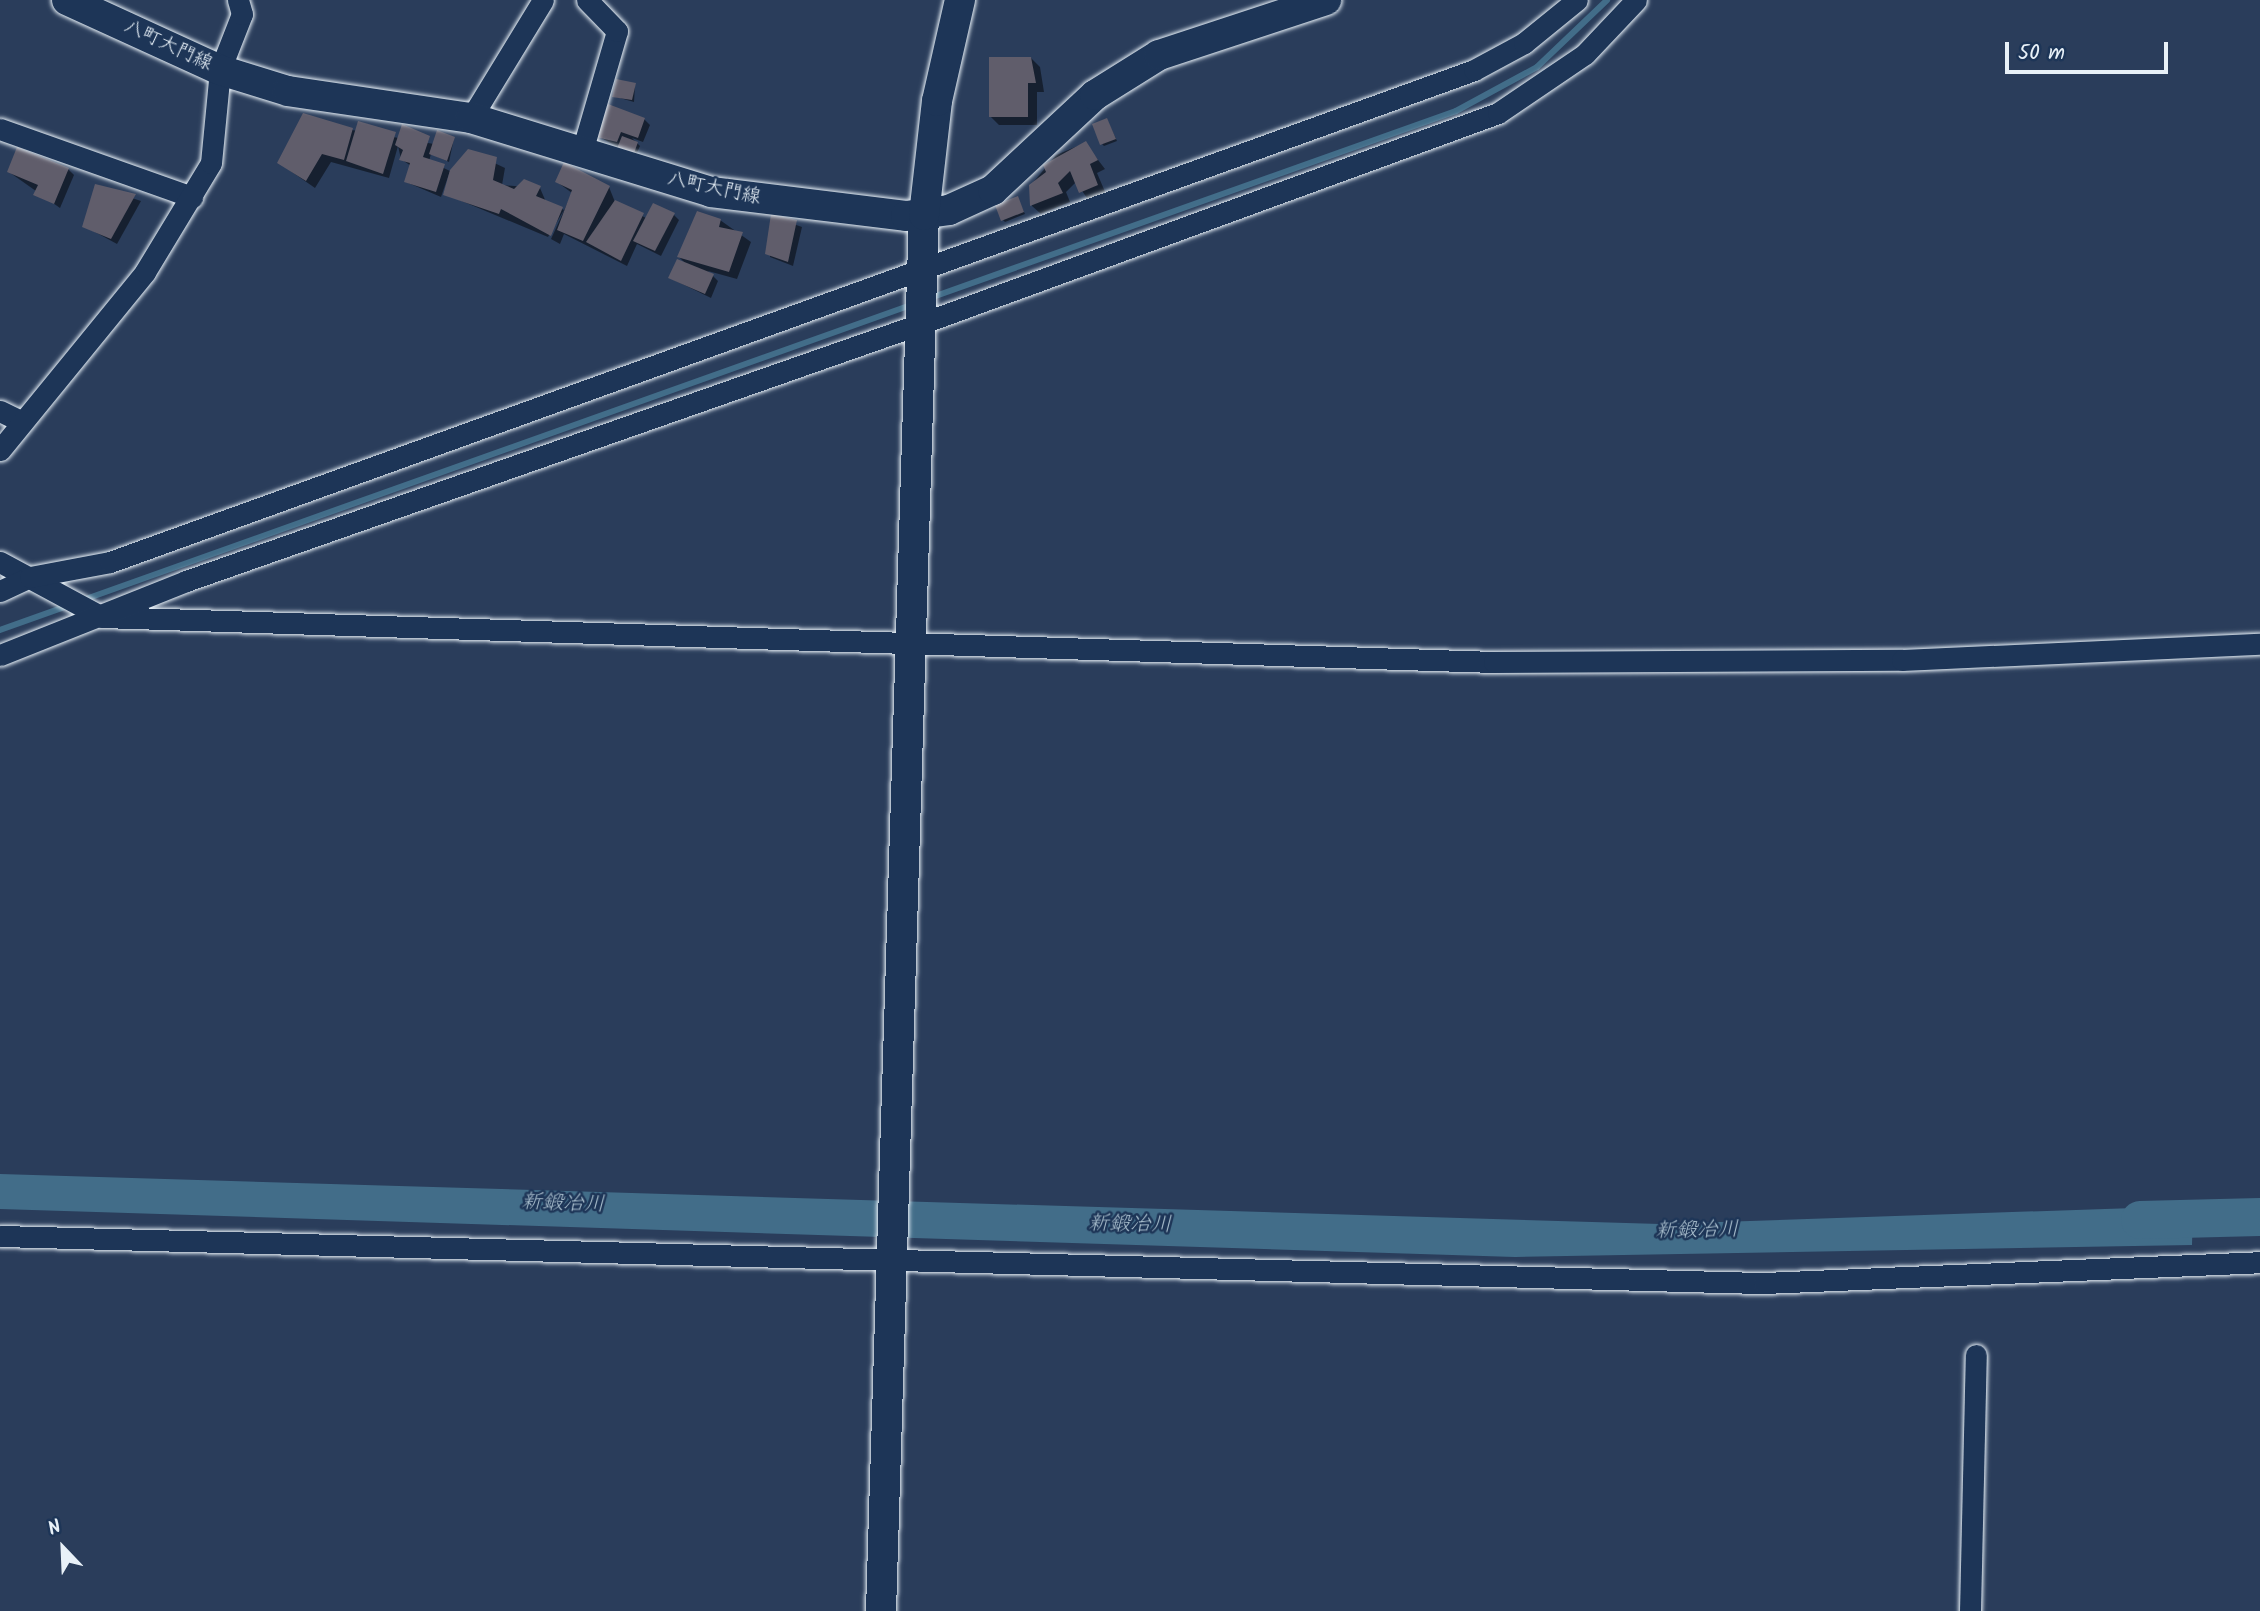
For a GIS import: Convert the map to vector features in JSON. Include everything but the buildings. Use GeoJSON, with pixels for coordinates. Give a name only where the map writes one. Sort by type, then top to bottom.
{"type":"FeatureCollection","features":[{"type":"Feature","properties":{"kind":"street","name":"八町大門線"},"geometry":{"type":"LineString","coordinates":[[67,0],[220,70],[288,91],[471,118],[581,155],[711,192],[839,212],[924,215],[993,190],[1095,95],[1159,55],[1326,0]]}},
{"type":"Feature","properties":{"kind":"street"},"geometry":{"type":"LineString","coordinates":[[0,450],[145,272],[211,163],[220,70],[242,15],[238,0]]}},
{"type":"Feature","properties":{"kind":"street"},"geometry":{"type":"LineString","coordinates":[[471,118],[543,0]]}},
{"type":"Feature","properties":{"kind":"street"},"geometry":{"type":"LineString","coordinates":[[581,155],[617,31],[587,0]]}},
{"type":"Feature","properties":{"kind":"street"},"geometry":{"type":"LineString","coordinates":[[881,1611],[924,215],[937,101],[960,0]]}},
{"type":"Feature","properties":{"kind":"street"},"geometry":{"type":"LineString","coordinates":[[0,591],[30,577],[110,562],[923,271],[1474,70],[1524,43],[1577,0]]}},
{"type":"Feature","properties":{"kind":"street"},"geometry":{"type":"LineString","coordinates":[[0,655],[102,617],[186,581],[920,324],[1498,113],[1585,54],[1636,0]]}},
{"type":"Feature","properties":{"kind":"street"},"geometry":{"type":"LineString","coordinates":[[0,129],[192,197]]}},
{"type":"Feature","properties":{"kind":"street"},"geometry":{"type":"LineString","coordinates":[[0,411],[23,422]]}},
{"type":"Feature","properties":{"kind":"street"},"geometry":{"type":"LineString","coordinates":[[0,562],[102,617],[1494,662],[1902,660],[2260,644]]}},
{"type":"Feature","properties":{"kind":"street"},"geometry":{"type":"LineString","coordinates":[[0,1236],[891,1256],[1764,1283],[2260,1262]]}},
{"type":"Feature","properties":{"kind":"street"},"geometry":{"type":"LineString","coordinates":[[1970,1611],[1976,1355]]}},
{"type":"Feature","properties":{"kind":"water"},"geometry":{"type":"Polygon","coordinates":[[[0,1174],[1660,1224],[2193,1206],[2192,1245],[1515,1257],[0,1209],[0,1174]]]}},
{"type":"Feature","properties":{"kind":"waterway"},"geometry":{"type":"LineString","coordinates":[[930,298],[1456,111],[1537,67],[1607,0]]}},
{"type":"Feature","properties":{"kind":"waterway"},"geometry":{"type":"LineString","coordinates":[[83,600],[914,304]]}},
{"type":"Feature","properties":{"kind":"waterway"},"geometry":{"type":"LineString","coordinates":[[0,630],[70,605]]}},
{"type":"Feature","properties":{"kind":"waterway","name":"新鍛冶川"},"geometry":{"type":"LineString","coordinates":[[2140,1220],[2260,1217]]}}]}
